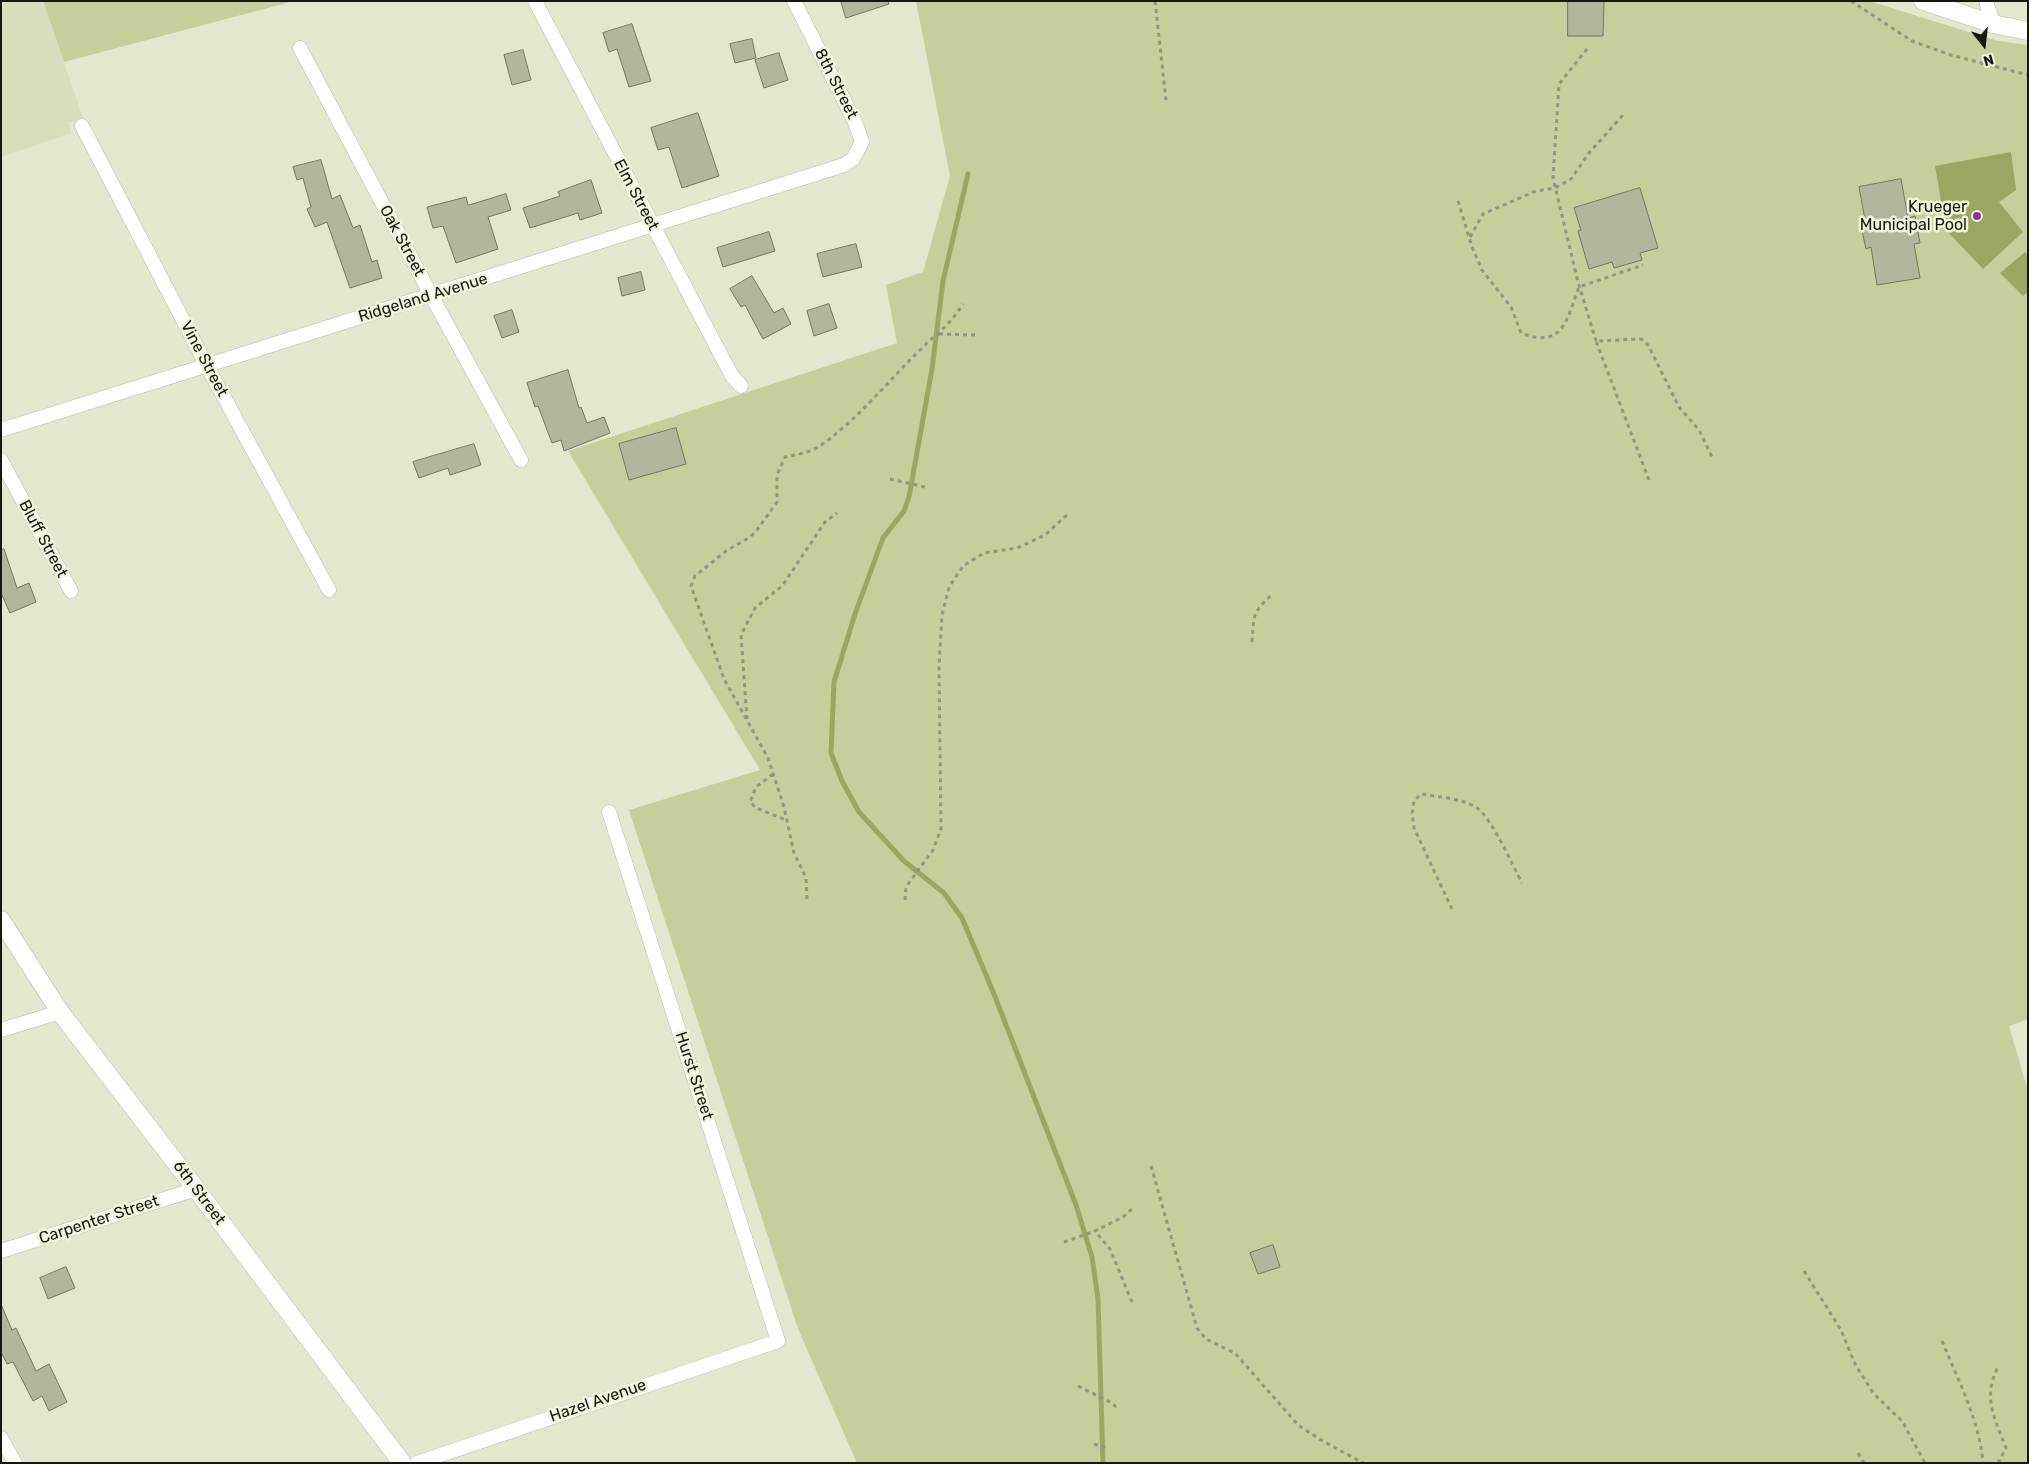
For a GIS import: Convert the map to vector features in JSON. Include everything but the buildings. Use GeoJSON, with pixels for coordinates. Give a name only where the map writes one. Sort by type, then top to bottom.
{"type":"FeatureCollection","features":[{"type":"Feature","properties":{"kind":"street","name":"Elm Street"},"geometry":{"type":"LineString","coordinates":[[534,1],[732,376],[741,386]]}},
{"type":"Feature","properties":{"kind":"street","name":"8th Street"},"geometry":{"type":"LineString","coordinates":[[794,1],[856,124],[862,142],[853,159],[844,165]]}},
{"type":"Feature","properties":{"kind":"street"},"geometry":{"type":"LineString","coordinates":[[1923,1],[1993,24],[2028,31]]}},
{"type":"Feature","properties":{"kind":"street"},"geometry":{"type":"LineString","coordinates":[[1986,1],[1993,24]]}},
{"type":"Feature","properties":{"kind":"street","name":"Oak Street"},"geometry":{"type":"LineString","coordinates":[[300,48],[521,460]]}},
{"type":"Feature","properties":{"kind":"street","name":"Vine Street"},"geometry":{"type":"LineString","coordinates":[[82,126],[207,366],[330,590]]}},
{"type":"Feature","properties":{"kind":"street","name":"Ridgeland Avenue"},"geometry":{"type":"LineString","coordinates":[[1,430],[844,165]]}},
{"type":"Feature","properties":{"kind":"street","name":"Bluff Street"},"geometry":{"type":"LineString","coordinates":[[1,460],[71,591]]}},
{"type":"Feature","properties":{"kind":"street","name":"Hurst Street"},"geometry":{"type":"LineString","coordinates":[[609,812],[778,1341]]}},
{"type":"Feature","properties":{"kind":"street","name":"6th Street"},"geometry":{"type":"LineString","coordinates":[[1,920],[60,1012],[402,1463]]}},
{"type":"Feature","properties":{"kind":"street"},"geometry":{"type":"LineString","coordinates":[[1,1030],[60,1012]]}},
{"type":"Feature","properties":{"kind":"street","name":"Carpenter Street"},"geometry":{"type":"LineString","coordinates":[[1,1252],[196,1189]]}},
{"type":"Feature","properties":{"kind":"street","name":"Hazel Avenue"},"geometry":{"type":"LineString","coordinates":[[417,1463],[778,1341]]}},
{"type":"Feature","properties":{"kind":"street"},"geometry":{"type":"LineString","coordinates":[[1,1438],[15,1463]]}},
{"type":"Feature","properties":{"kind":"path"},"geometry":{"type":"LineString","coordinates":[[1155,1],[1166,100]]}},
{"type":"Feature","properties":{"kind":"path"},"geometry":{"type":"LineString","coordinates":[[1851,1],[1912,42],[1951,55],[2028,75]]}},
{"type":"Feature","properties":{"kind":"path"},"geometry":{"type":"LineString","coordinates":[[1587,49],[1559,84],[1553,178],[1579,287],[1596,340],[1649,480]]}},
{"type":"Feature","properties":{"kind":"path"},"geometry":{"type":"LineString","coordinates":[[1470,238],[1483,214],[1536,191],[1555,188],[1571,179],[1589,153],[1623,115]]}},
{"type":"Feature","properties":{"kind":"path"},"geometry":{"type":"LineString","coordinates":[[1458,201],[1482,270],[1511,307],[1521,333],[1534,338],[1555,335],[1564,328],[1579,287]]}},
{"type":"Feature","properties":{"kind":"path"},"geometry":{"type":"LineString","coordinates":[[1579,287],[1643,265]]}},
{"type":"Feature","properties":{"kind":"path"},"geometry":{"type":"LineString","coordinates":[[806,899],[806,878],[794,853],[787,820],[768,758],[724,678],[691,586],[695,576],[726,551],[750,537],[757,530],[777,502],[777,475],[785,457],[807,453],[824,443],[872,400],[928,343],[952,322],[963,304]]}},
{"type":"Feature","properties":{"kind":"path"},"geometry":{"type":"LineString","coordinates":[[939,334],[976,335]]}},
{"type":"Feature","properties":{"kind":"path"},"geometry":{"type":"LineString","coordinates":[[1596,340],[1641,339],[1648,345],[1679,407],[1699,430],[1712,457]]}},
{"type":"Feature","properties":{"kind":"path"},"geometry":{"type":"LineString","coordinates":[[890,479],[929,488]]}},
{"type":"Feature","properties":{"kind":"path"},"geometry":{"type":"LineString","coordinates":[[747,722],[741,635],[755,608],[782,586],[825,522],[837,513]]}},
{"type":"Feature","properties":{"kind":"path"},"geometry":{"type":"LineString","coordinates":[[905,900],[906,887],[933,850],[941,829],[939,667],[942,615],[949,587],[963,566],[984,553],[1017,548],[1045,535],[1069,513]]}},
{"type":"Feature","properties":{"kind":"path"},"geometry":{"type":"LineString","coordinates":[[1252,642],[1253,618],[1258,607],[1273,594]]}},
{"type":"Feature","properties":{"kind":"path"},"geometry":{"type":"LineString","coordinates":[[773,774],[756,787],[750,802],[756,808],[787,820]]}},
{"type":"Feature","properties":{"kind":"path"},"geometry":{"type":"LineString","coordinates":[[1452,909],[1414,828],[1412,813],[1414,801],[1421,794],[1449,798],[1478,808],[1494,830],[1522,883]]}},
{"type":"Feature","properties":{"kind":"path"},"geometry":{"type":"LineString","coordinates":[[1151,1166],[1197,1328],[1206,1339],[1235,1353],[1298,1425],[1363,1463]]}},
{"type":"Feature","properties":{"kind":"path"},"geometry":{"type":"LineString","coordinates":[[1064,1242],[1095,1231],[1123,1217],[1133,1208]]}},
{"type":"Feature","properties":{"kind":"path"},"geometry":{"type":"LineString","coordinates":[[1095,1231],[1110,1250],[1132,1302]]}},
{"type":"Feature","properties":{"kind":"path"},"geometry":{"type":"LineString","coordinates":[[1804,1271],[1841,1330],[1856,1366],[1874,1394],[1902,1421],[1926,1463]]}},
{"type":"Feature","properties":{"kind":"path"},"geometry":{"type":"LineString","coordinates":[[1942,1340],[1970,1406],[1981,1442],[1983,1463]]}},
{"type":"Feature","properties":{"kind":"path"},"geometry":{"type":"LineString","coordinates":[[1998,1463],[2006,1448],[1990,1401],[1992,1378],[1999,1365]]}},
{"type":"Feature","properties":{"kind":"path"},"geometry":{"type":"LineString","coordinates":[[1078,1386],[1107,1400],[1118,1409]]}},
{"type":"Feature","properties":{"kind":"path"},"geometry":{"type":"LineString","coordinates":[[1094,1444],[1109,1449]]}},
{"type":"Feature","properties":{"kind":"path"},"geometry":{"type":"LineString","coordinates":[[1858,1453],[1864,1463]]}},
{"type":"Feature","properties":{"kind":"shaded area"},"geometry":{"type":"Polygon","coordinates":[[[1,1],[43,1],[83,118],[68,122],[71,133],[1,157],[1,1]]]}},
{"type":"Feature","properties":{"kind":"shaded area"},"geometry":{"type":"Polygon","coordinates":[[[43,1],[294,1],[64,62],[43,1]]]}},
{"type":"Feature","properties":{"kind":"shaded area"},"geometry":{"type":"Polygon","coordinates":[[[916,1],[1869,1],[1998,41],[2028,45],[2028,1019],[2009,1026],[2028,1091],[2028,1463],[857,1463],[798,1329],[629,810],[760,770],[568,451],[897,343],[886,285],[923,272],[950,176],[916,1]]]}},
{"type":"Feature","properties":{"kind":"shaded area","name":"Krueger Municipal Pool"},"geometry":{"type":"Polygon","coordinates":[[[2011,152],[2016,190],[1999,202],[2023,232],[1983,269],[1946,230],[1935,166],[2011,152]]]}},
{"type":"Feature","properties":{"kind":"shaded area"},"geometry":{"type":"Polygon","coordinates":[[[2025,252],[2028,255],[2028,292],[2023,296],[2000,273],[2025,252]]]}},
{"type":"Feature","properties":{"kind":"waterway"},"geometry":{"type":"LineString","coordinates":[[968,174],[943,281],[932,369],[909,497],[904,511],[883,538],[855,614],[834,682],[831,753],[842,781],[859,812],[904,861],[944,893],[962,918],[994,994],[1076,1205],[1092,1257],[1098,1299],[1103,1463]]}},
{"type":"Feature","properties":{"kind":"place","name":"Krueger Municipal Pool"},"geometry":{"type":"Point","coordinates":[1977,216]}}]}
